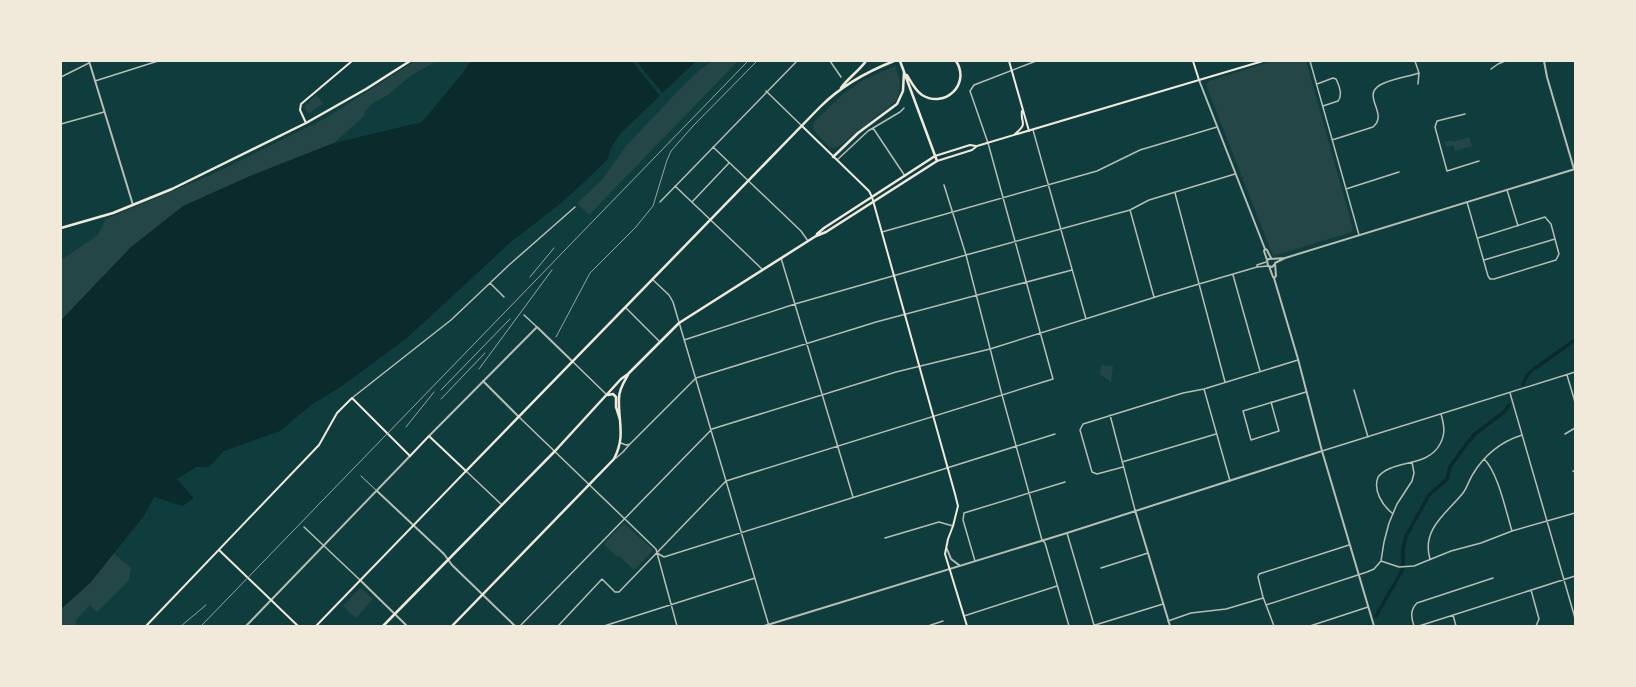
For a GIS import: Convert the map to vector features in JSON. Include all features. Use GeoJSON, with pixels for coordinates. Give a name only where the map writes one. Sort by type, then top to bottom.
{"type":"FeatureCollection","features":[{"type":"Feature","properties":{"kind":"main road"},"geometry":{"type":"LineString","coordinates":[[306,123],[300,110],[300,104],[352,61]]}},
{"type":"Feature","properties":{"kind":"main road"},"geometry":{"type":"LineString","coordinates":[[61,228],[112,213],[172,189],[306,123],[366,89],[410,61]]}},
{"type":"Feature","properties":{"kind":"main road"},"geometry":{"type":"LineString","coordinates":[[840,90],[845,82],[860,69],[866,61]]}},
{"type":"Feature","properties":{"kind":"main road"},"geometry":{"type":"LineString","coordinates":[[316,626],[823,104],[840,90],[865,74],[894,61]]}},
{"type":"Feature","properties":{"kind":"main road"},"geometry":{"type":"LineString","coordinates":[[900,61],[937,161]]}},
{"type":"Feature","properties":{"kind":"main road"},"geometry":{"type":"LineString","coordinates":[[904,70],[914,86],[922,94],[939,100],[951,95],[959,84],[961,73],[956,61]]}},
{"type":"Feature","properties":{"kind":"main road"},"geometry":{"type":"LineString","coordinates":[[1009,61],[1029,131]]}},
{"type":"Feature","properties":{"kind":"main road"},"geometry":{"type":"LineString","coordinates":[[1193,61],[1199,80]]}},
{"type":"Feature","properties":{"kind":"main road"},"geometry":{"type":"LineString","coordinates":[[816,236],[824,228],[935,156],[970,145],[977,146],[1014,136],[1263,61]]}},
{"type":"Feature","properties":{"kind":"main road"},"geometry":{"type":"LineString","coordinates":[[833,157],[861,130],[897,104],[903,91],[904,70]]}},
{"type":"Feature","properties":{"kind":"main road"},"geometry":{"type":"LineString","coordinates":[[1014,136],[1024,124],[1021,112],[1022,110]]}},
{"type":"Feature","properties":{"kind":"main road"},"geometry":{"type":"LineString","coordinates":[[802,126],[869,191],[872,197],[958,506],[945,554],[967,626]]}},
{"type":"Feature","properties":{"kind":"main road"},"geometry":{"type":"LineString","coordinates":[[383,626],[555,451],[621,379],[628,374],[679,323],[762,269],[816,236],[826,232],[937,161],[972,150],[977,146]]}},
{"type":"Feature","properties":{"kind":"main road"},"geometry":{"type":"LineString","coordinates":[[452,626],[614,458],[621,443],[619,398],[622,386],[628,374]]}},
{"type":"Feature","properties":{"kind":"main road"},"geometry":{"type":"LineString","coordinates":[[607,395],[613,394],[616,397],[617,412],[621,422]]}},
{"type":"Feature","properties":{"kind":"main road"},"geometry":{"type":"LineString","coordinates":[[146,626],[319,445],[338,413],[352,398],[410,456],[429,436],[466,471]]}},
{"type":"Feature","properties":{"kind":"main road"},"geometry":{"type":"LineString","coordinates":[[219,550],[298,626]]}},
{"type":"Feature","properties":{"kind":"street"},"geometry":{"type":"LineString","coordinates":[[95,81],[158,61]]}},
{"type":"Feature","properties":{"kind":"street"},"geometry":{"type":"LineString","coordinates":[[660,202],[766,91],[797,61]]}},
{"type":"Feature","properties":{"kind":"street"},"geometry":{"type":"LineString","coordinates":[[830,61],[841,77]]}},
{"type":"Feature","properties":{"kind":"street"},"geometry":{"type":"LineString","coordinates":[[558,626],[602,579],[617,592],[619,592],[726,481],[1054,379],[988,143],[971,95],[970,88],[974,85],[1036,61]]}},
{"type":"Feature","properties":{"kind":"street"},"geometry":{"type":"LineString","coordinates":[[1310,61],[1360,235]]}},
{"type":"Feature","properties":{"kind":"street"},"geometry":{"type":"LineString","coordinates":[[1416,61],[1419,73],[1418,84]]}},
{"type":"Feature","properties":{"kind":"street"},"geometry":{"type":"LineString","coordinates":[[1491,69],[1505,61]]}},
{"type":"Feature","properties":{"kind":"street"},"geometry":{"type":"LineString","coordinates":[[520,626],[712,429],[896,372],[990,349],[1233,274],[1257,267],[1268,266],[1285,258],[1574,169],[1547,77],[1544,61]]}},
{"type":"Feature","properties":{"kind":"street"},"geometry":{"type":"LineString","coordinates":[[61,77],[89,62],[133,205]]}},
{"type":"Feature","properties":{"kind":"street"},"geometry":{"type":"LineString","coordinates":[[1332,140],[1373,127],[1378,122],[1379,116],[1373,99],[1376,88],[1383,84],[1419,73]]}},
{"type":"Feature","properties":{"kind":"street"},"geometry":{"type":"LineString","coordinates":[[1316,84],[1333,78],[1336,79],[1340,92],[1340,99],[1323,106]]}},
{"type":"Feature","properties":{"kind":"street"},"geometry":{"type":"LineString","coordinates":[[1199,80],[1265,249],[1264,251],[1268,266],[1274,278],[1298,359],[1322,451],[1374,626]]}},
{"type":"Feature","properties":{"kind":"street"},"geometry":{"type":"LineString","coordinates":[[766,91],[802,126]]}},
{"type":"Feature","properties":{"kind":"street"},"geometry":{"type":"LineString","coordinates":[[837,160],[873,128],[904,108]]}},
{"type":"Feature","properties":{"kind":"street"},"geometry":{"type":"LineString","coordinates":[[61,124],[104,112]]}},
{"type":"Feature","properties":{"kind":"street"},"geometry":{"type":"LineString","coordinates":[[1465,114],[1437,121],[1436,123],[1435,127],[1447,171],[1479,162]]}},
{"type":"Feature","properties":{"kind":"street"},"geometry":{"type":"LineString","coordinates":[[882,232],[1102,169],[1140,150],[1217,126]]}},
{"type":"Feature","properties":{"kind":"street"},"geometry":{"type":"LineString","coordinates":[[873,128],[905,176]]}},
{"type":"Feature","properties":{"kind":"street"},"geometry":{"type":"LineString","coordinates":[[1033,130],[1086,319]]}},
{"type":"Feature","properties":{"kind":"street"},"geometry":{"type":"LineString","coordinates":[[712,147],[801,230],[808,241]]}},
{"type":"Feature","properties":{"kind":"street"},"geometry":{"type":"LineString","coordinates":[[692,202],[729,163]]}},
{"type":"Feature","properties":{"kind":"street"},"geometry":{"type":"LineString","coordinates":[[1346,189],[1399,172]]}},
{"type":"Feature","properties":{"kind":"street"},"geometry":{"type":"LineString","coordinates":[[684,340],[795,304],[1130,210],[1149,200],[1236,174]]}},
{"type":"Feature","properties":{"kind":"street"},"geometry":{"type":"LineString","coordinates":[[944,185],[966,255],[1002,395],[1042,540],[1045,544],[1069,626]]}},
{"type":"Feature","properties":{"kind":"street"},"geometry":{"type":"LineString","coordinates":[[675,186],[762,269]]}},
{"type":"Feature","properties":{"kind":"street"},"geometry":{"type":"LineString","coordinates":[[1507,190],[1518,226]]}},
{"type":"Feature","properties":{"kind":"street"},"geometry":{"type":"LineString","coordinates":[[1175,193],[1225,382]]}},
{"type":"Feature","properties":{"kind":"street"},"geometry":{"type":"LineString","coordinates":[[1467,202],[1490,279],[1494,280],[1556,260],[1559,254],[1550,221],[1544,218],[1478,238]]}},
{"type":"Feature","properties":{"kind":"street"},"geometry":{"type":"LineString","coordinates":[[352,398],[451,320],[575,206]]}},
{"type":"Feature","properties":{"kind":"street"},"geometry":{"type":"LineString","coordinates":[[1130,210],[1154,298]]}},
{"type":"Feature","properties":{"kind":"street"},"geometry":{"type":"LineString","coordinates":[[1484,260],[1555,239]]}},
{"type":"Feature","properties":{"kind":"street"},"geometry":{"type":"LineString","coordinates":[[1265,249],[1267,250],[1274,264],[1276,276],[1274,278]]}},
{"type":"Feature","properties":{"kind":"street"},"geometry":{"type":"LineString","coordinates":[[781,258],[853,497]]}},
{"type":"Feature","properties":{"kind":"street"},"geometry":{"type":"LineString","coordinates":[[1257,267],[1258,265],[1272,259],[1285,258]]}},
{"type":"Feature","properties":{"kind":"street"},"geometry":{"type":"LineString","coordinates":[[614,458],[623,452],[696,378],[905,314],[1072,270]]}},
{"type":"Feature","properties":{"kind":"street"},"geometry":{"type":"LineString","coordinates":[[1233,274],[1260,371]]}},
{"type":"Feature","properties":{"kind":"street"},"geometry":{"type":"LineString","coordinates":[[652,280],[670,297],[679,323],[712,429],[768,625]]}},
{"type":"Feature","properties":{"kind":"street"},"geometry":{"type":"LineString","coordinates":[[490,283],[504,297]]}},
{"type":"Feature","properties":{"kind":"street"},"geometry":{"type":"LineString","coordinates":[[625,307],[660,342]]}},
{"type":"Feature","properties":{"kind":"street"},"geometry":{"type":"LineString","coordinates":[[524,315],[607,395]]}},
{"type":"Feature","properties":{"kind":"street"},"geometry":{"type":"LineString","coordinates":[[429,436],[537,327]]}},
{"type":"Feature","properties":{"kind":"street"},"geometry":{"type":"LineString","coordinates":[[1123,467],[1097,474],[1092,472],[1080,430],[1084,423],[1183,393],[1204,389],[1298,359]]}},
{"type":"Feature","properties":{"kind":"street"},"geometry":{"type":"LineString","coordinates":[[764,626],[1575,372]]}},
{"type":"Feature","properties":{"kind":"street"},"geometry":{"type":"LineString","coordinates":[[1567,375],[1575,402]]}},
{"type":"Feature","properties":{"kind":"street"},"geometry":{"type":"LineString","coordinates":[[483,381],[656,549],[677,626]]}},
{"type":"Feature","properties":{"kind":"street"},"geometry":{"type":"LineString","coordinates":[[1204,389],[1230,481]]}},
{"type":"Feature","properties":{"kind":"street"},"geometry":{"type":"LineString","coordinates":[[1354,390],[1368,437]]}},
{"type":"Feature","properties":{"kind":"street"},"geometry":{"type":"LineString","coordinates":[[1271,402],[1279,431],[1251,440],[1243,412],[1271,402],[1307,392]]}},
{"type":"Feature","properties":{"kind":"street"},"geometry":{"type":"LineString","coordinates":[[1510,393],[1565,579],[1575,618]]}},
{"type":"Feature","properties":{"kind":"street"},"geometry":{"type":"LineString","coordinates":[[1393,513],[1384,507],[1381,501],[1377,488],[1377,480],[1384,472],[1428,457],[1437,450],[1444,433],[1444,425],[1441,414]]}},
{"type":"Feature","properties":{"kind":"street"},"geometry":{"type":"LineString","coordinates":[[1110,415],[1135,510],[1170,626]]}},
{"type":"Feature","properties":{"kind":"street"},"geometry":{"type":"LineString","coordinates":[[1565,434],[1571,429],[1575,428]]}},
{"type":"Feature","properties":{"kind":"street"},"geometry":{"type":"LineString","coordinates":[[657,553],[664,557],[1055,434]]}},
{"type":"Feature","properties":{"kind":"street"},"geometry":{"type":"LineString","coordinates":[[1122,462],[1216,434]]}},
{"type":"Feature","properties":{"kind":"street"},"geometry":{"type":"LineString","coordinates":[[1430,559],[1428,545],[1434,528],[1448,508],[1464,491],[1473,473],[1484,458],[1494,448],[1506,440],[1522,435]]}},
{"type":"Feature","properties":{"kind":"street"},"geometry":{"type":"LineString","coordinates":[[621,443],[626,445],[630,444]]}},
{"type":"Feature","properties":{"kind":"street"},"geometry":{"type":"LineString","coordinates":[[246,626],[410,456]]}},
{"type":"Feature","properties":{"kind":"street"},"geometry":{"type":"LineString","coordinates":[[1484,458],[1490,465],[1495,476],[1512,531]]}},
{"type":"Feature","properties":{"kind":"street"},"geometry":{"type":"LineString","coordinates":[[1266,605],[1374,569],[1381,561],[1385,534],[1393,513],[1412,481],[1414,472],[1412,462]]}},
{"type":"Feature","properties":{"kind":"street"},"geometry":{"type":"LineString","coordinates":[[466,471],[502,505]]}},
{"type":"Feature","properties":{"kind":"street"},"geometry":{"type":"LineString","coordinates":[[975,561],[963,520],[964,513],[1065,482]]}},
{"type":"Feature","properties":{"kind":"street"},"geometry":{"type":"LineString","coordinates":[[377,491],[515,626]]}},
{"type":"Feature","properties":{"kind":"street"},"geometry":{"type":"LineString","coordinates":[[1381,561],[1398,567],[1409,567],[1462,548],[1482,543],[1512,531],[1575,513]]}},
{"type":"Feature","properties":{"kind":"street"},"geometry":{"type":"LineString","coordinates":[[885,538],[939,522],[953,526]]}},
{"type":"Feature","properties":{"kind":"street"},"geometry":{"type":"LineString","coordinates":[[304,527],[407,626]]}},
{"type":"Feature","properties":{"kind":"street"},"geometry":{"type":"LineString","coordinates":[[1067,532],[1093,626],[1163,604]]}},
{"type":"Feature","properties":{"kind":"street"},"geometry":{"type":"LineString","coordinates":[[1274,626],[1263,597],[1258,577],[1260,573],[1350,544]]}},
{"type":"Feature","properties":{"kind":"street"},"geometry":{"type":"LineString","coordinates":[[946,546],[951,559],[960,565]]}},
{"type":"Feature","properties":{"kind":"street"},"geometry":{"type":"LineString","coordinates":[[1101,568],[1148,553]]}},
{"type":"Feature","properties":{"kind":"street"},"geometry":{"type":"LineString","coordinates":[[1419,626],[1575,576]]}},
{"type":"Feature","properties":{"kind":"street"},"geometry":{"type":"LineString","coordinates":[[604,626],[755,578]]}},
{"type":"Feature","properties":{"kind":"street"},"geometry":{"type":"LineString","coordinates":[[1414,626],[1411,615],[1414,606],[1417,603],[1492,578]]}},
{"type":"Feature","properties":{"kind":"street"},"geometry":{"type":"LineString","coordinates":[[964,616],[1057,586]]}},
{"type":"Feature","properties":{"kind":"street"},"geometry":{"type":"LineString","coordinates":[[1531,590],[1539,619],[1536,626]]}},
{"type":"Feature","properties":{"kind":"street"},"geometry":{"type":"LineString","coordinates":[[1168,621],[1191,613],[1226,609],[1263,597]]}},
{"type":"Feature","properties":{"kind":"street"},"geometry":{"type":"LineString","coordinates":[[1310,626],[1368,607]]}},
{"type":"Feature","properties":{"kind":"street"},"geometry":{"type":"LineString","coordinates":[[1453,615],[1456,626]]}},
{"type":"Feature","properties":{"kind":"street"},"geometry":{"type":"LineString","coordinates":[[928,626],[943,622]]}},
{"type":"Feature","properties":{"kind":"lane"},"geometry":{"type":"LineString","coordinates":[[361,476],[377,491]]}},
{"type":"Feature","properties":{"kind":"shaded area"},"geometry":{"type":"Polygon","coordinates":[[[415,61],[436,61],[409,77],[388,95],[373,103],[365,111],[364,116],[334,143],[250,176],[65,316],[61,321],[61,260],[98,235],[106,219],[211,175],[326,118],[415,61]]]}},
{"type":"Feature","properties":{"kind":"shaded area"},"geometry":{"type":"Polygon","coordinates":[[[471,61],[696,61],[620,134],[611,148],[607,160],[560,204],[512,241],[407,338],[342,386],[311,405],[280,431],[224,451],[209,467],[196,467],[177,479],[194,498],[183,506],[154,497],[144,516],[90,583],[61,609],[61,321],[131,247],[183,206],[250,176],[334,143],[422,122],[471,61]]]}},
{"type":"Feature","properties":{"kind":"shaded area"},"geometry":{"type":"Polygon","coordinates":[[[713,61],[738,61],[589,215],[577,203],[601,181],[627,145],[681,88],[701,69],[713,61]]]}},
{"type":"Feature","properties":{"kind":"shaded area"},"geometry":{"type":"Polygon","coordinates":[[[1273,61],[1306,61],[1353,229],[1352,232],[1273,256],[1206,85],[1209,81],[1273,61]]]}},
{"type":"Feature","properties":{"kind":"shaded area"},"geometry":{"type":"Polygon","coordinates":[[[895,66],[900,88],[898,98],[895,102],[838,147],[832,148],[828,146],[813,130],[814,122],[842,95],[863,80],[895,66]]]}},
{"type":"Feature","properties":{"kind":"shaded area"},"geometry":{"type":"Polygon","coordinates":[[[316,95],[323,103],[309,114],[304,107],[316,95]]]}},
{"type":"Feature","properties":{"kind":"shaded area"},"geometry":{"type":"Polygon","coordinates":[[[1469,137],[1472,146],[1455,151],[1454,145],[1446,147],[1445,142],[1452,140],[1453,142],[1469,137]]]}},
{"type":"Feature","properties":{"kind":"shaded area"},"geometry":{"type":"Polygon","coordinates":[[[1101,365],[1113,366],[1111,382],[1100,374],[1101,365]]]}},
{"type":"Feature","properties":{"kind":"shaded area"},"geometry":{"type":"Polygon","coordinates":[[[624,523],[653,550],[634,570],[619,556],[617,557],[604,544],[624,523]]]}},
{"type":"Feature","properties":{"kind":"shaded area"},"geometry":{"type":"Polygon","coordinates":[[[113,553],[131,568],[129,580],[97,612],[90,605],[75,621],[77,626],[61,626],[61,609],[90,583],[113,553]]]}},
{"type":"Feature","properties":{"kind":"shaded area"},"geometry":{"type":"Polygon","coordinates":[[[360,588],[373,599],[356,618],[343,606],[360,588]]]}},
{"type":"Feature","properties":{"kind":"pier"},"geometry":{"type":"Polygon","coordinates":[[[632,61],[636,61],[664,95],[661,97],[632,61]]]}},
{"type":"Feature","properties":{"kind":"waterway"},"geometry":{"type":"LineString","coordinates":[[1523,384],[1528,374],[1575,340]]}},
{"type":"Feature","properties":{"kind":"waterway"},"geometry":{"type":"LineString","coordinates":[[1403,564],[1403,548],[1406,536],[1429,495],[1447,479],[1450,467],[1475,434],[1504,412],[1509,405]]}},
{"type":"Feature","properties":{"kind":"waterway"},"geometry":{"type":"LineString","coordinates":[[1376,616],[1403,569]]}},
{"type":"Feature","properties":{"kind":"railway"},"geometry":{"type":"LineString","coordinates":[[201,626],[748,61]]}},
{"type":"Feature","properties":{"kind":"railway"},"geometry":{"type":"LineString","coordinates":[[556,337],[590,273],[635,228],[653,206],[671,151],[693,126],[757,61]]}},
{"type":"Feature","properties":{"kind":"railway"},"geometry":{"type":"LineString","coordinates":[[530,277],[554,248]]}},
{"type":"Feature","properties":{"kind":"railway"},"geometry":{"type":"LineString","coordinates":[[479,369],[552,270]]}},
{"type":"Feature","properties":{"kind":"railway"},"geometry":{"type":"LineString","coordinates":[[441,390],[510,319]]}},
{"type":"Feature","properties":{"kind":"railway"},"geometry":{"type":"LineString","coordinates":[[441,399],[485,353]]}},
{"type":"Feature","properties":{"kind":"railway"},"geometry":{"type":"LineString","coordinates":[[406,427],[434,392]]}},
{"type":"Feature","properties":{"kind":"railway"},"geometry":{"type":"LineString","coordinates":[[181,626],[206,605]]}}]}
